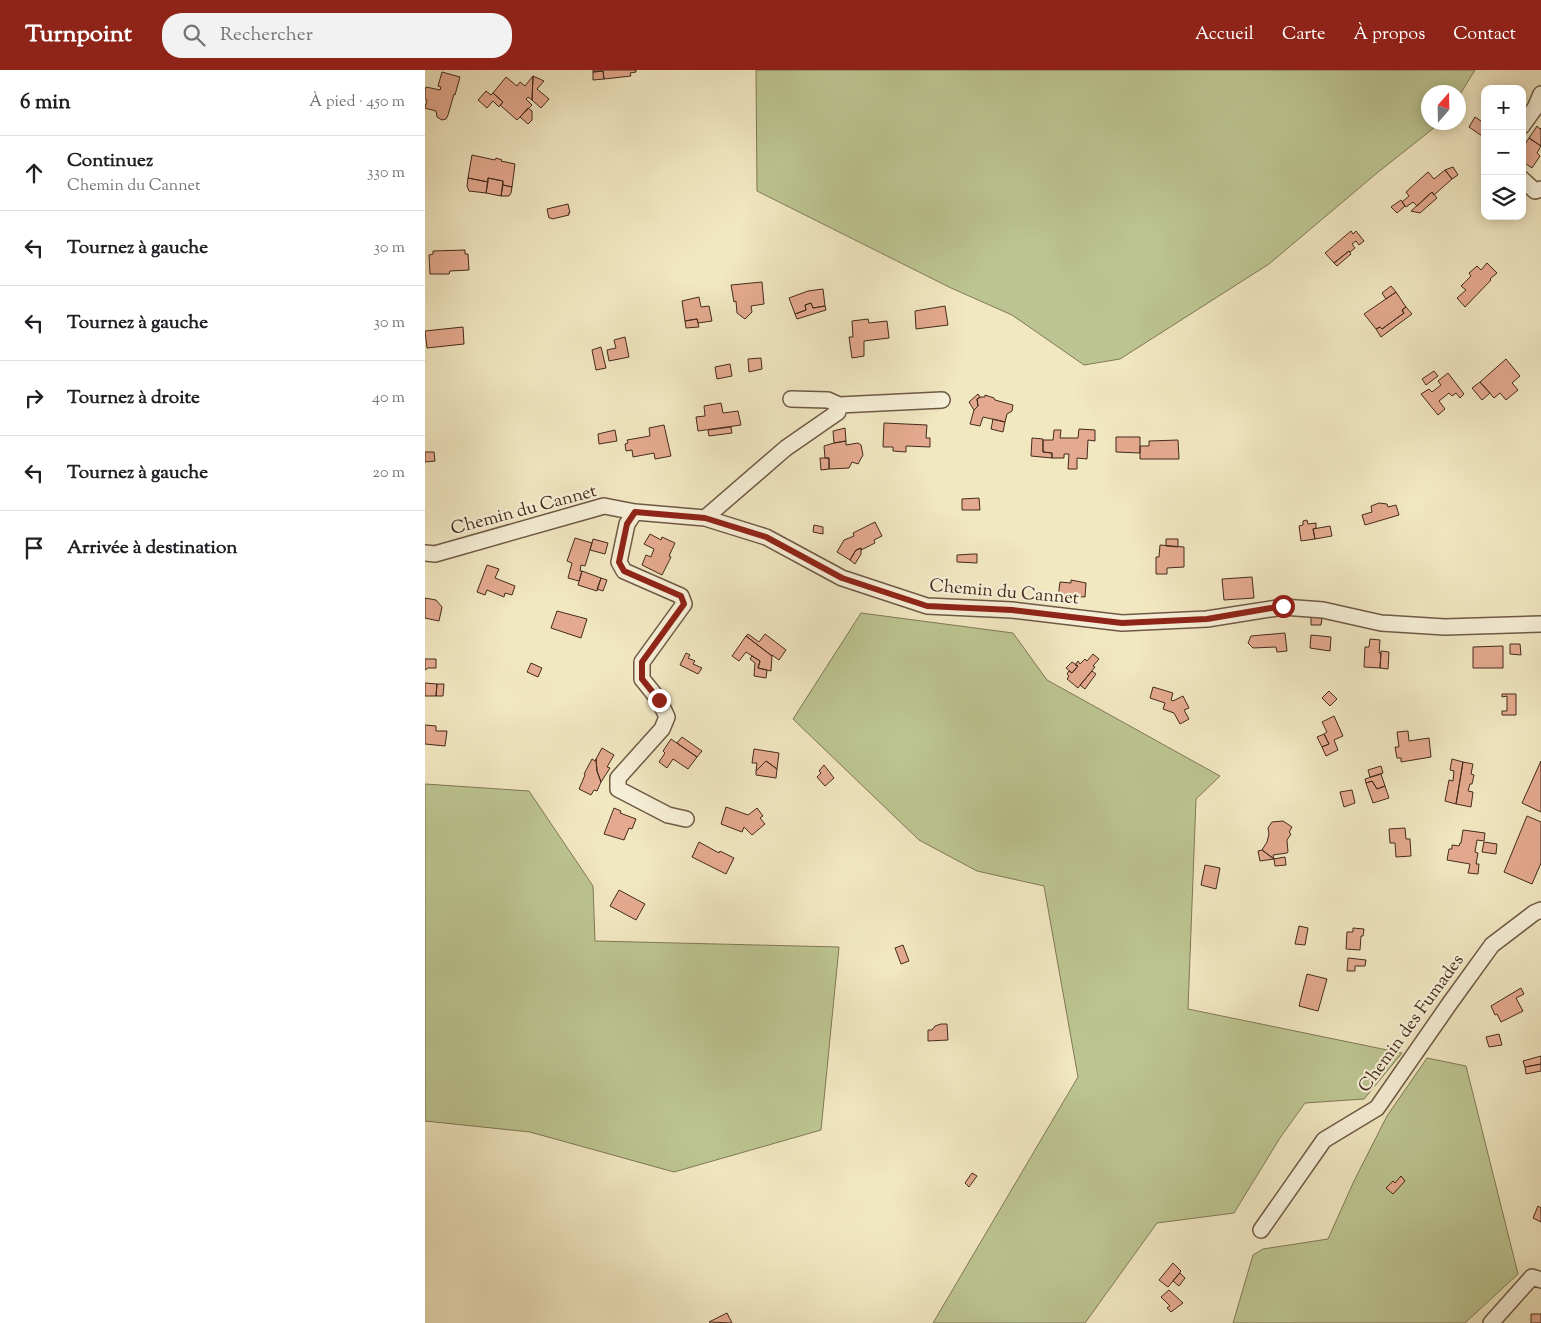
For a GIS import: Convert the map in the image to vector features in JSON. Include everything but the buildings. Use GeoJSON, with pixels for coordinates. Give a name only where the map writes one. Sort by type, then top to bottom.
{"type":"FeatureCollection","features":[{"type":"Feature","properties":{"kind":"street"},"geometry":{"type":"LineString","coordinates":[[1526,120],[1535,108],[1541,94]]}},
{"type":"Feature","properties":{"kind":"street"},"geometry":{"type":"LineString","coordinates":[[1526,183],[1535,191],[1541,190]]}},
{"type":"Feature","properties":{"kind":"street"},"geometry":{"type":"LineString","coordinates":[[791,399],[828,400],[839,405],[942,400]]}},
{"type":"Feature","properties":{"kind":"street"},"geometry":{"type":"LineString","coordinates":[[705,518],[786,448],[838,412],[839,405]]}},
{"type":"Feature","properties":{"kind":"street","name":"Chemin du Cannet"},"geometry":{"type":"LineString","coordinates":[[425,553],[435,554],[605,506],[635,512],[705,518],[766,537],[842,578],[927,606],[1012,610],[1122,623],[1207,619],[1283,606],[1323,610],[1381,623],[1445,627],[1541,624]]}},
{"type":"Feature","properties":{"kind":"street"},"geometry":{"type":"LineString","coordinates":[[635,512],[627,524],[619,562],[624,571],[681,596],[684,604],[642,662],[642,679],[659,700],[667,717],[662,729],[618,778],[618,789],[668,814],[686,819]]}},
{"type":"Feature","properties":{"kind":"street","name":"Chemin des Fumades"},"geometry":{"type":"LineString","coordinates":[[1261,1230],[1324,1140],[1377,1108],[1449,1003],[1492,945],[1534,913],[1541,910]]}},
{"type":"Feature","properties":{"kind":"street"},"geometry":{"type":"LineString","coordinates":[[1491,1323],[1537,1279]]}},
{"type":"Feature","properties":{"kind":"green space"},"geometry":{"type":"Polygon","coordinates":[[[756,70],[1475,70],[1466,85],[1421,85],[1421,130],[1431,130],[1269,264],[1120,359],[1084,365],[1012,315],[951,288],[757,191],[756,70]]]}},
{"type":"Feature","properties":{"kind":"green space"},"geometry":{"type":"Polygon","coordinates":[[[861,613],[1013,633],[1047,680],[1220,776],[1196,799],[1188,1009],[1402,1053],[1364,1099],[1305,1103],[1280,1138],[1234,1213],[1157,1223],[1085,1323],[933,1323],[1078,1077],[1044,886],[977,871],[919,840],[793,719],[861,613]]]}},
{"type":"Feature","properties":{"kind":"green space"},"geometry":{"type":"Polygon","coordinates":[[[425,784],[529,791],[593,886],[595,941],[839,947],[821,1130],[674,1172],[530,1132],[425,1121],[425,784]]]}},
{"type":"Feature","properties":{"kind":"green space"},"geometry":{"type":"Polygon","coordinates":[[[1427,1058],[1466,1066],[1518,1274],[1465,1323],[1233,1323],[1253,1255],[1263,1249],[1328,1239],[1354,1181],[1387,1116],[1427,1058]]]}},
{"type":"Feature","properties":{"kind":"route"},"geometry":{"type":"LineString","coordinates":[[659,700],[642,679],[642,662],[684,604],[681,596],[624,571],[619,562],[627,524],[635,512],[705,518],[766,537],[842,578],[927,606],[1012,610],[1122,623],[1207,619],[1283,606]]}}]}
